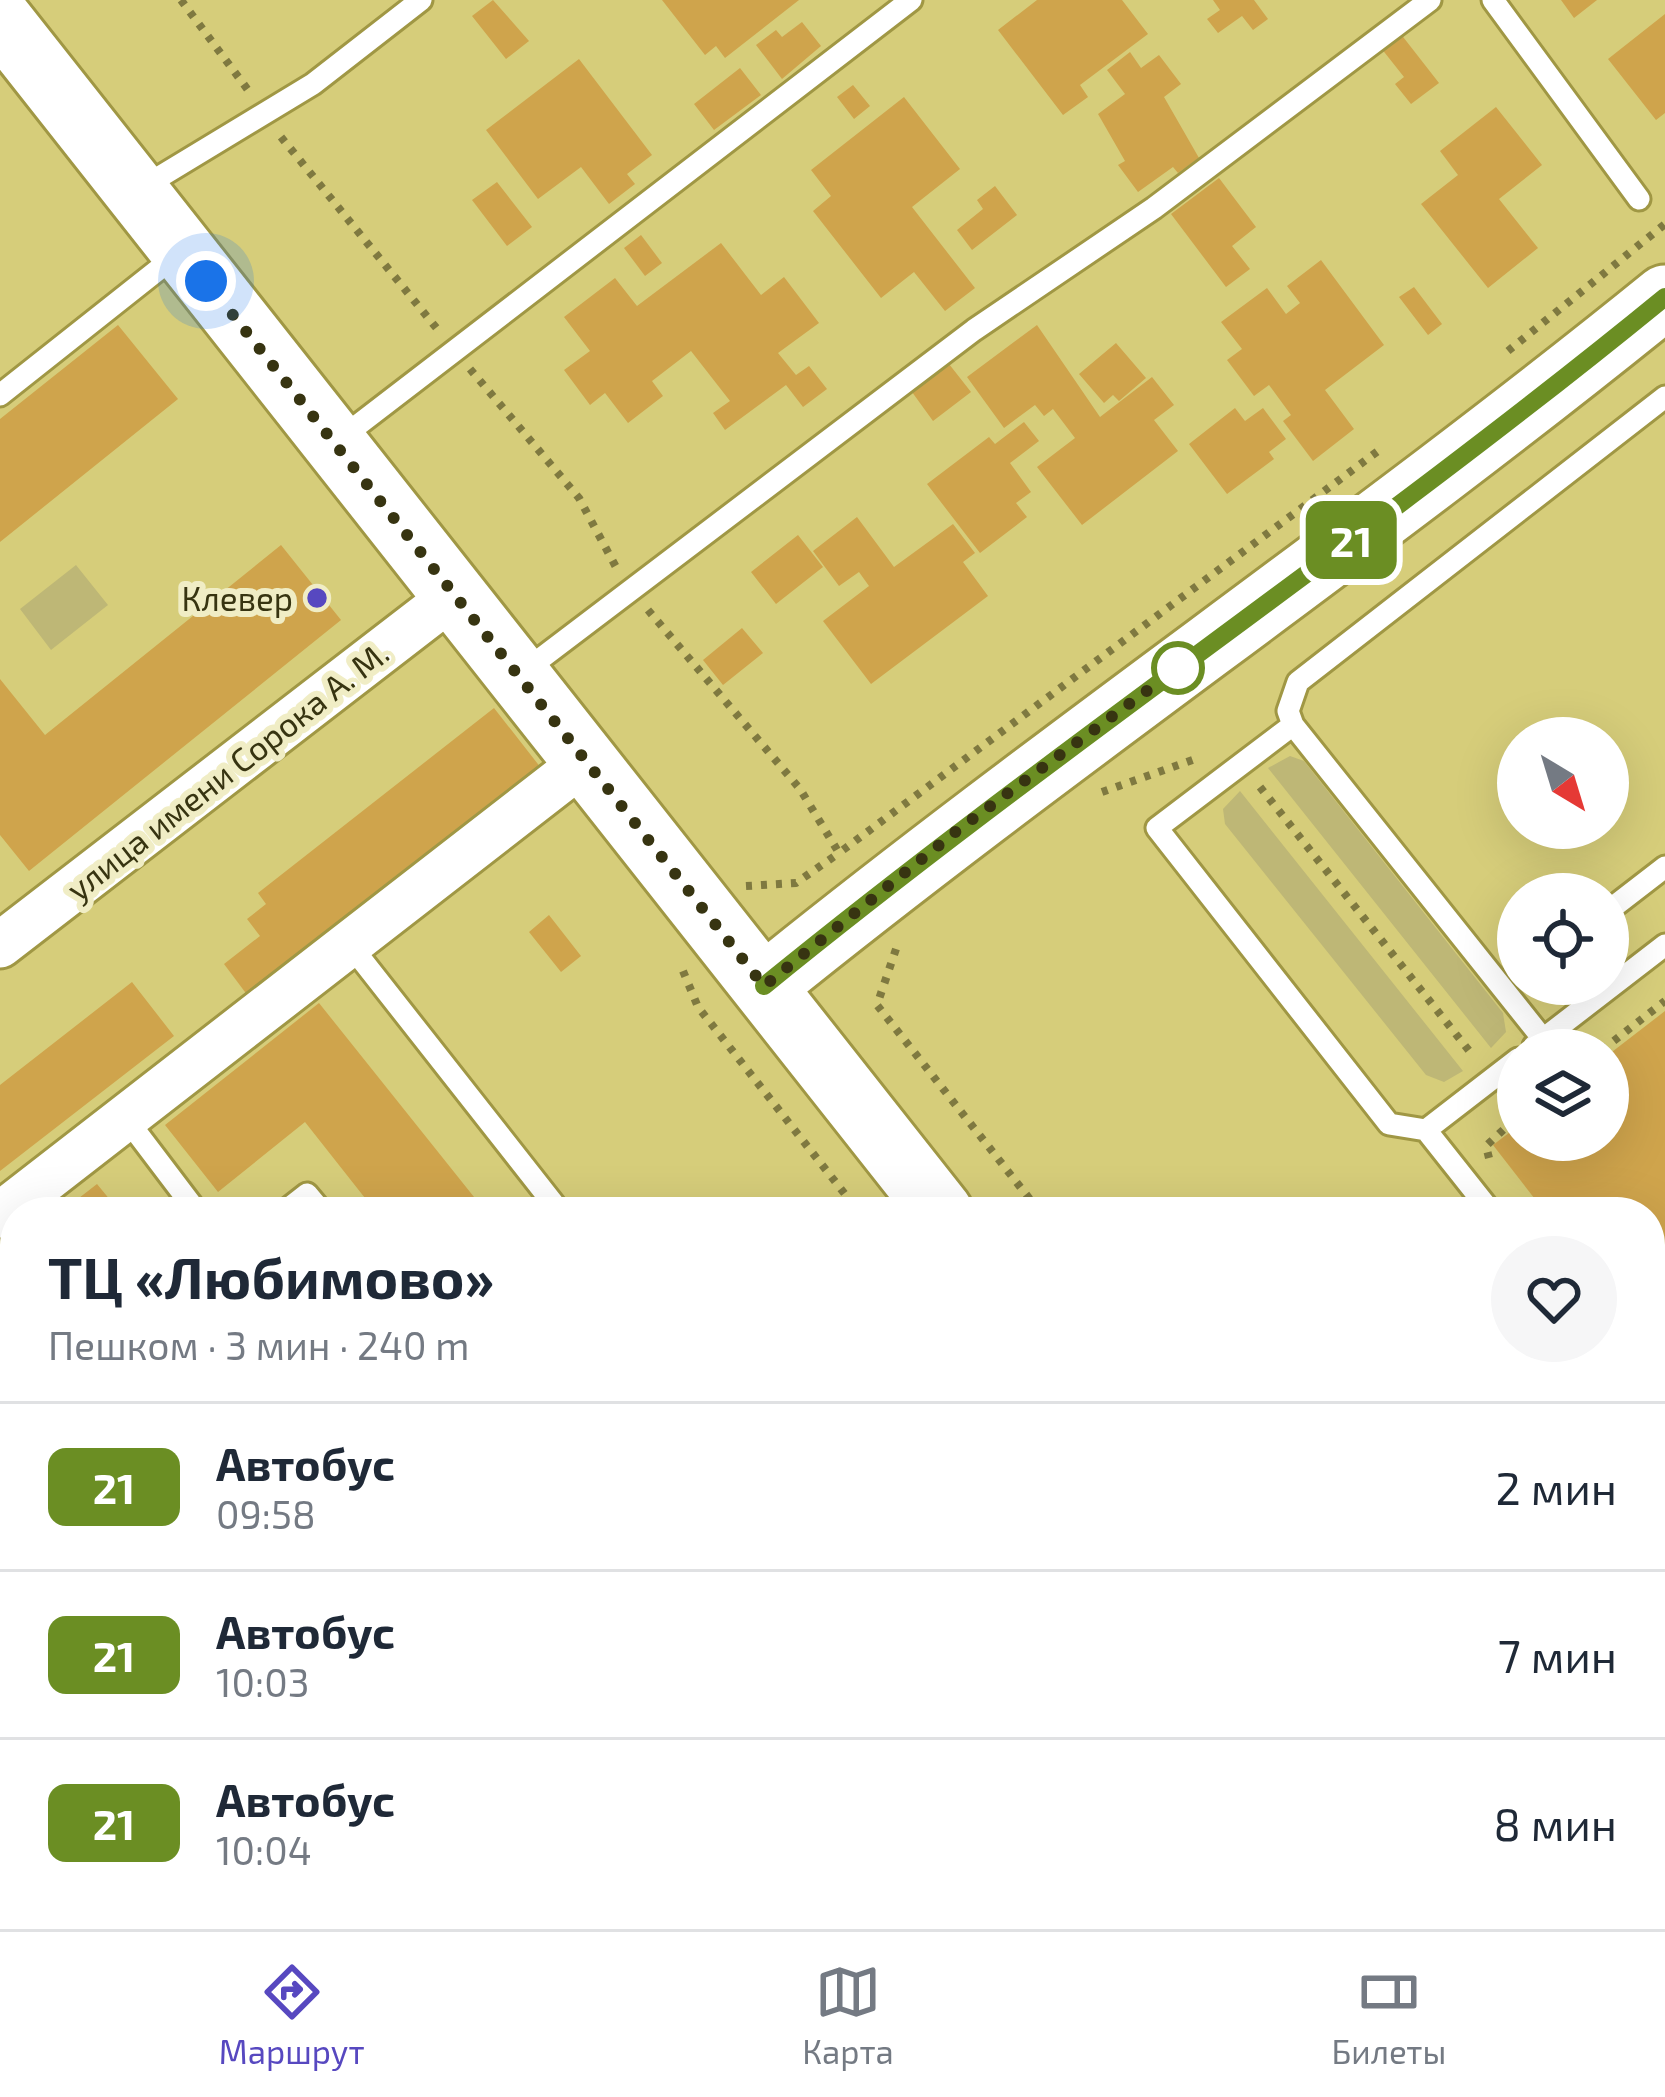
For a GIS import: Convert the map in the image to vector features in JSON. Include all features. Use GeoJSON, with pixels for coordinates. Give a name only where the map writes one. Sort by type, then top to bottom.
{"type":"FeatureCollection","features":[{"type":"Feature","properties":{"kind":"main road"},"geometry":{"type":"LineString","coordinates":[[0,19],[929,1197]]}},
{"type":"Feature","properties":{"kind":"main road"},"geometry":{"type":"LineString","coordinates":[[750,969],[959,829],[1510,423],[1665,297]]}},
{"type":"Feature","properties":{"kind":"street","name":"улица имени Сорока А. М."},"geometry":{"type":"LineString","coordinates":[[0,945],[454,595]]}},
{"type":"Feature","properties":{"kind":"street"},"geometry":{"type":"LineString","coordinates":[[23,1197],[585,761]]}},
{"type":"Feature","properties":{"kind":"lane"},"geometry":{"type":"LineString","coordinates":[[135,192],[313,84],[421,0]]}},
{"type":"Feature","properties":{"kind":"lane"},"geometry":{"type":"LineString","coordinates":[[334,443],[911,0]]}},
{"type":"Feature","properties":{"kind":"lane"},"geometry":{"type":"LineString","coordinates":[[517,676],[974,330],[1154,208],[1430,0]]}},
{"type":"Feature","properties":{"kind":"lane"},"geometry":{"type":"LineString","coordinates":[[1493,0],[1639,199]]}},
{"type":"Feature","properties":{"kind":"lane"},"geometry":{"type":"LineString","coordinates":[[0,395],[182,251]]}},
{"type":"Feature","properties":{"kind":"lane"},"geometry":{"type":"LineString","coordinates":[[1497,968],[1293,725],[1288,711],[1298,682],[1665,397]]}},
{"type":"Feature","properties":{"kind":"lane"},"geometry":{"type":"LineString","coordinates":[[1293,725],[1157,828],[1389,1124],[1426,1130],[1479,1197]]}},
{"type":"Feature","properties":{"kind":"lane"},"geometry":{"type":"LineString","coordinates":[[1629,895],[1665,867]]}},
{"type":"Feature","properties":{"kind":"lane"},"geometry":{"type":"LineString","coordinates":[[1556,1029],[1665,945]]}},
{"type":"Feature","properties":{"kind":"lane"},"geometry":{"type":"LineString","coordinates":[[351,946],[548,1197]]}},
{"type":"Feature","properties":{"kind":"lane"},"geometry":{"type":"LineString","coordinates":[[1426,1130],[1497,1075]]}},
{"type":"Feature","properties":{"kind":"lane"},"geometry":{"type":"LineString","coordinates":[[125,1117],[186,1197]]}},
{"type":"Feature","properties":{"kind":"path"},"geometry":{"type":"LineString","coordinates":[[181,0],[313,181],[579,498],[634,591],[800,789],[839,853]]}},
{"type":"Feature","properties":{"kind":"path"},"geometry":{"type":"LineString","coordinates":[[1503,356],[1665,224]]}},
{"type":"Feature","properties":{"kind":"path"},"geometry":{"type":"LineString","coordinates":[[730,887],[796,883],[1393,440]]}},
{"type":"Feature","properties":{"kind":"path"},"geometry":{"type":"LineString","coordinates":[[1082,799],[1207,754]]}},
{"type":"Feature","properties":{"kind":"path"},"geometry":{"type":"LineString","coordinates":[[1255,781],[1476,1060]]}},
{"type":"Feature","properties":{"kind":"path"},"geometry":{"type":"LineString","coordinates":[[911,933],[897,945],[878,1005],[1028,1197]]}},
{"type":"Feature","properties":{"kind":"path"},"geometry":{"type":"LineString","coordinates":[[674,950],[698,1007],[847,1197]]}},
{"type":"Feature","properties":{"kind":"path"},"geometry":{"type":"LineString","coordinates":[[1629,1029],[1665,1001]]}},
{"type":"Feature","properties":{"kind":"path"},"geometry":{"type":"LineString","coordinates":[[1497,1136],[1486,1146],[1502,1176]]}},
{"type":"Feature","properties":{"kind":"shaded area"},"geometry":{"type":"Polygon","coordinates":[[[76,565],[108,605],[51,650],[20,609],[76,565]]]}},
{"type":"Feature","properties":{"kind":"shaded area"},"geometry":{"type":"Polygon","coordinates":[[[1290,756],[1304,761],[1503,1013],[1506,1029],[1497,1029],[1497,1042],[1491,1048],[1268,768],[1290,756]]]}},
{"type":"Feature","properties":{"kind":"shaded area"},"geometry":{"type":"Polygon","coordinates":[[[1240,791],[1463,1071],[1444,1082],[1426,1075],[1225,824],[1223,809],[1240,791]]]}},
{"type":"Feature","properties":{"kind":"building"},"geometry":{"type":"Polygon","coordinates":[[[493,0],[529,41],[506,59],[472,16],[493,0]]]}},
{"type":"Feature","properties":{"kind":"building"},"geometry":{"type":"Polygon","coordinates":[[[662,0],[799,0],[725,58],[716,46],[705,55],[662,0]]]}},
{"type":"Feature","properties":{"kind":"building"},"geometry":{"type":"Polygon","coordinates":[[[1037,0],[1122,0],[1148,34],[1080,85],[1088,97],[1063,115],[998,30],[1037,0]]]}},
{"type":"Feature","properties":{"kind":"building"},"geometry":{"type":"Polygon","coordinates":[[[1213,0],[1254,0],[1268,19],[1253,30],[1242,16],[1218,33],[1207,19],[1220,10],[1213,0]]]}},
{"type":"Feature","properties":{"kind":"building"},"geometry":{"type":"Polygon","coordinates":[[[1561,0],[1597,0],[1574,18],[1561,0]]]}},
{"type":"Feature","properties":{"kind":"building"},"geometry":{"type":"Polygon","coordinates":[[[1665,14],[1665,113],[1656,120],[1608,59],[1665,14]]]}},
{"type":"Feature","properties":{"kind":"building"},"geometry":{"type":"Polygon","coordinates":[[[802,22],[821,46],[782,79],[756,45],[776,30],[782,37],[802,22]]]}},
{"type":"Feature","properties":{"kind":"building"},"geometry":{"type":"Polygon","coordinates":[[[1400,33],[1439,83],[1411,104],[1395,84],[1404,77],[1381,48],[1400,33]]]}},
{"type":"Feature","properties":{"kind":"building"},"geometry":{"type":"Polygon","coordinates":[[[1130,52],[1141,68],[1159,55],[1181,84],[1164,97],[1199,158],[1178,173],[1173,167],[1138,192],[1118,165],[1125,161],[1098,114],[1125,94],[1107,70],[1130,52]]]}},
{"type":"Feature","properties":{"kind":"building"},"geometry":{"type":"Polygon","coordinates":[[[579,59],[652,155],[627,174],[635,184],[609,204],[581,167],[538,199],[486,130],[579,59]]]}},
{"type":"Feature","properties":{"kind":"building"},"geometry":{"type":"Polygon","coordinates":[[[740,68],[761,95],[714,130],[694,104],[740,68]]]}},
{"type":"Feature","properties":{"kind":"building"},"geometry":{"type":"Polygon","coordinates":[[[853,85],[870,106],[854,119],[837,97],[853,85]]]}},
{"type":"Feature","properties":{"kind":"building"},"geometry":{"type":"Polygon","coordinates":[[[904,97],[960,169],[912,207],[975,288],[945,311],[914,272],[881,298],[813,211],[831,196],[811,170],[904,97]]]}},
{"type":"Feature","properties":{"kind":"building"},"geometry":{"type":"Polygon","coordinates":[[[1496,107],[1542,165],[1499,199],[1538,248],[1488,288],[1421,204],[1458,175],[1440,151],[1496,107]]]}},
{"type":"Feature","properties":{"kind":"building"},"geometry":{"type":"Polygon","coordinates":[[[1219,178],[1256,227],[1232,246],[1250,269],[1226,287],[1171,214],[1219,178]]]}},
{"type":"Feature","properties":{"kind":"building"},"geometry":{"type":"Polygon","coordinates":[[[497,182],[532,227],[507,246],[472,200],[497,182]]]}},
{"type":"Feature","properties":{"kind":"building"},"geometry":{"type":"Polygon","coordinates":[[[995,186],[1017,215],[972,250],[957,230],[983,209],[977,200],[995,186]]]}},
{"type":"Feature","properties":{"kind":"building"},"geometry":{"type":"Polygon","coordinates":[[[641,235],[662,263],[645,276],[624,248],[641,235]]]}},
{"type":"Feature","properties":{"kind":"building"},"geometry":{"type":"Polygon","coordinates":[[[721,243],[761,295],[784,277],[819,323],[778,353],[796,375],[809,366],[827,389],[803,407],[786,385],[725,430],[713,413],[730,401],[691,351],[652,381],[663,396],[628,423],[605,393],[590,405],[564,370],[590,351],[564,317],[615,278],[637,306],[721,243]]]}},
{"type":"Feature","properties":{"kind":"building"},"geometry":{"type":"Polygon","coordinates":[[[1321,260],[1384,345],[1325,390],[1354,429],[1313,461],[1283,421],[1291,415],[1269,385],[1254,396],[1227,360],[1242,349],[1221,322],[1267,288],[1286,314],[1300,303],[1287,286],[1321,260]]]}},
{"type":"Feature","properties":{"kind":"building"},"geometry":{"type":"Polygon","coordinates":[[[1414,287],[1442,324],[1428,335],[1399,297],[1414,287]]]}},
{"type":"Feature","properties":{"kind":"building"},"geometry":{"type":"Polygon","coordinates":[[[118,325],[178,399],[0,542],[0,419],[118,325]]]}},
{"type":"Feature","properties":{"kind":"building"},"geometry":{"type":"Polygon","coordinates":[[[1037,325],[1100,417],[1152,377],[1174,405],[1154,420],[1178,451],[1082,525],[1037,467],[1075,438],[1053,409],[1044,416],[1035,405],[1004,428],[967,377],[1037,325]]]}},
{"type":"Feature","properties":{"kind":"building"},"geometry":{"type":"Polygon","coordinates":[[[1116,343],[1146,378],[1119,401],[1113,395],[1104,403],[1079,374],[1116,343]]]}},
{"type":"Feature","properties":{"kind":"building"},"geometry":{"type":"Polygon","coordinates":[[[949,364],[971,392],[933,421],[912,392],[949,364]]]}},
{"type":"Feature","properties":{"kind":"building"},"geometry":{"type":"Polygon","coordinates":[[[1235,408],[1245,421],[1263,408],[1286,439],[1269,452],[1274,459],[1227,494],[1189,444],[1235,408]]]}},
{"type":"Feature","properties":{"kind":"building"},"geometry":{"type":"Polygon","coordinates":[[[1024,422],[1039,441],[1010,463],[1031,492],[1016,503],[1027,517],[980,553],[927,484],[989,437],[995,444],[1024,422]]]}},
{"type":"Feature","properties":{"kind":"building"},"geometry":{"type":"Polygon","coordinates":[[[857,517],[894,567],[953,524],[975,553],[963,562],[988,596],[871,684],[823,621],[869,586],[859,572],[839,586],[813,551],[857,517]]]}},
{"type":"Feature","properties":{"kind":"building"},"geometry":{"type":"Polygon","coordinates":[[[798,535],[823,567],[776,604],[751,572],[798,535]]]}},
{"type":"Feature","properties":{"kind":"building"},"geometry":{"type":"Polygon","coordinates":[[[281,545],[341,620],[29,871],[0,835],[0,679],[45,735],[281,545]]]}},
{"type":"Feature","properties":{"kind":"building"},"geometry":{"type":"Polygon","coordinates":[[[742,628],[763,653],[723,685],[703,660],[742,628]]]}},
{"type":"Feature","properties":{"kind":"building"},"geometry":{"type":"Polygon","coordinates":[[[494,708],[541,768],[248,996],[224,964],[260,936],[247,919],[266,904],[258,893],[494,708]]]}},
{"type":"Feature","properties":{"kind":"building"},"geometry":{"type":"Polygon","coordinates":[[[549,915],[581,956],[561,972],[529,932],[549,915]]]}},
{"type":"Feature","properties":{"kind":"building"},"geometry":{"type":"Polygon","coordinates":[[[132,982],[174,1036],[0,1171],[0,1085],[132,982]]]}},
{"type":"Feature","properties":{"kind":"building"},"geometry":{"type":"Polygon","coordinates":[[[319,1003],[474,1197],[364,1197],[305,1122],[218,1192],[165,1125],[319,1003]]]}},
{"type":"Feature","properties":{"kind":"building"},"geometry":{"type":"Polygon","coordinates":[[[1665,1011],[1665,1197],[1533,1197],[1505,1161],[1629,1161],[1629,1039],[1665,1011]]]}},
{"type":"Feature","properties":{"kind":"building"},"geometry":{"type":"Polygon","coordinates":[[[97,1184],[108,1197],[80,1197],[97,1184]]]}},
{"type":"Feature","properties":{"kind":"bus line","name":"21"},"geometry":{"type":"LineString","coordinates":[[764,986],[959,829],[1510,423],[1665,297]]}},
{"type":"Feature","properties":{"kind":"place","name":"Клевер"},"geometry":{"type":"Point","coordinates":[317,598]}},
{"type":"Feature","properties":{"kind":"route"},"geometry":{"type":"LineString","coordinates":[[206,281],[764,986],[959,829],[1178,668]]}}]}
